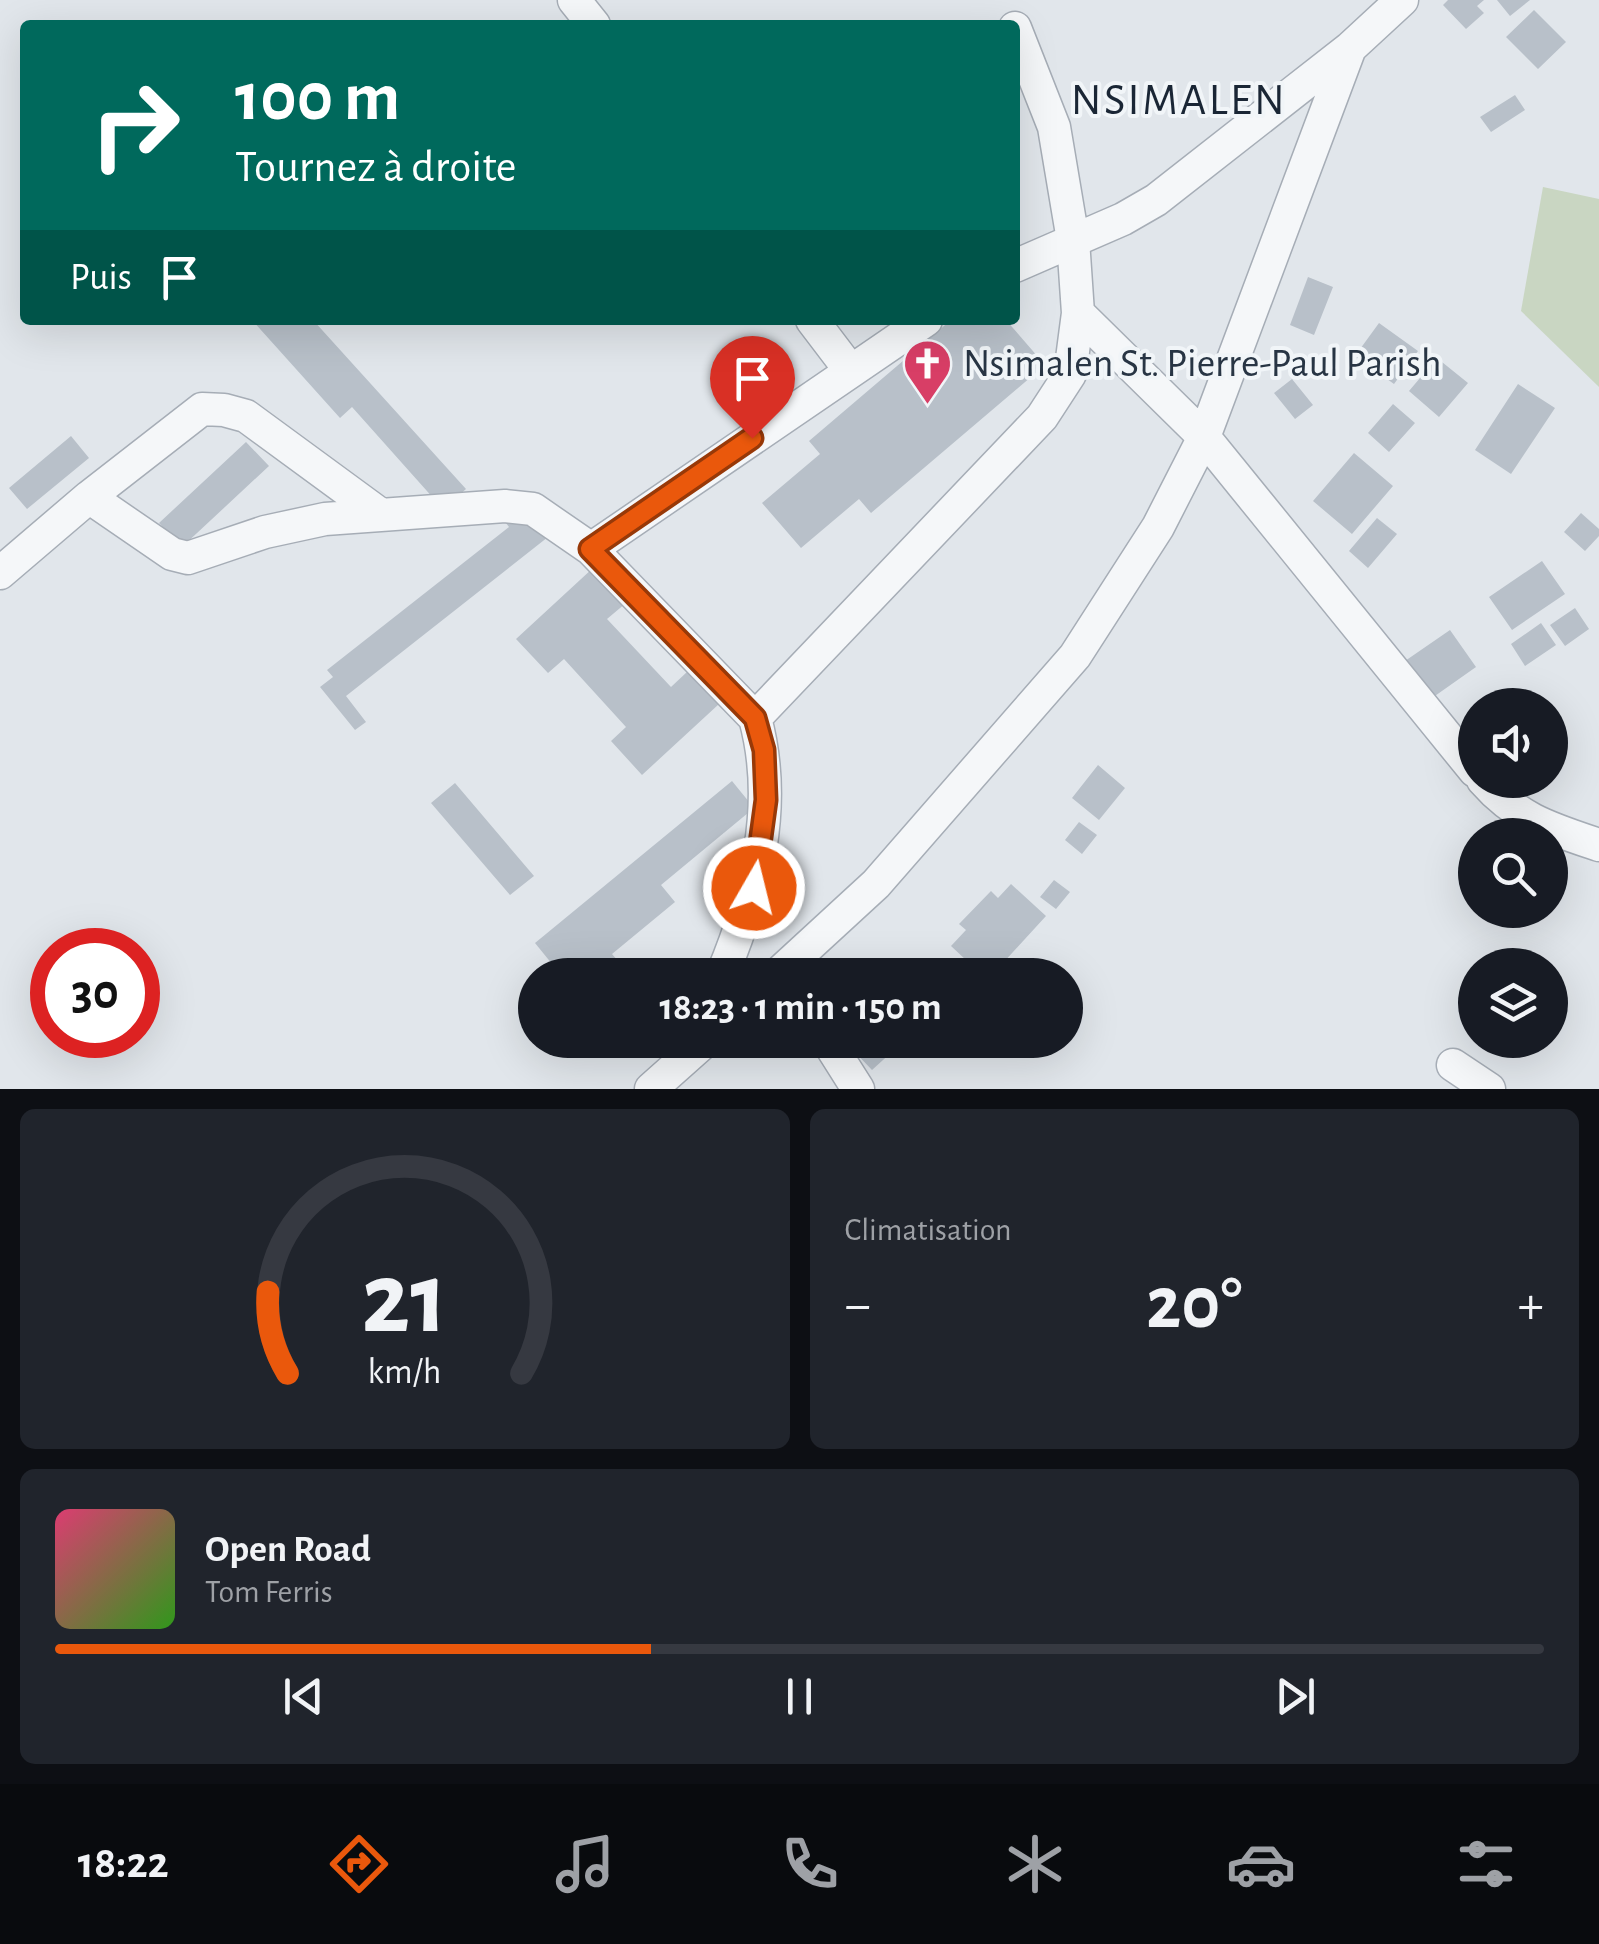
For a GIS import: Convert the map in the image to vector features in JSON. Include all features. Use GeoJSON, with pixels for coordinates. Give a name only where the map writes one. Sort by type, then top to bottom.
{"type":"FeatureCollection","features":[{"type":"Feature","properties":{"kind":"street"},"geometry":{"type":"LineString","coordinates":[[574,0],[590,20]]}},
{"type":"Feature","properties":{"kind":"street"},"geometry":{"type":"LineString","coordinates":[[1020,264],[1123,219],[1156,200],[1350,48],[1402,0]]}},
{"type":"Feature","properties":{"kind":"street"},"geometry":{"type":"LineString","coordinates":[[755,718],[1042,417],[1070,374],[1078,313],[1073,240],[1054,127],[1020,42]]}},
{"type":"Feature","properties":{"kind":"street"},"geometry":{"type":"LineString","coordinates":[[797,958],[876,884],[1076,656],[1158,526],[1204,437],[1350,48]]}},
{"type":"Feature","properties":{"kind":"street"},"geometry":{"type":"LineString","coordinates":[[1078,313],[1204,437],[1458,751]]}},
{"type":"Feature","properties":{"kind":"street"},"geometry":{"type":"LineString","coordinates":[[816,325],[850,370]]}},
{"type":"Feature","properties":{"kind":"street"},"geometry":{"type":"LineString","coordinates":[[590,549],[918,325]]}},
{"type":"Feature","properties":{"kind":"street"},"geometry":{"type":"LineString","coordinates":[[0,573],[202,410],[246,416],[381,515]]}},
{"type":"Feature","properties":{"kind":"street"},"geometry":{"type":"LineString","coordinates":[[90,497],[172,554],[188,558],[266,532],[325,519],[506,506],[533,509],[590,549],[755,718],[764,750],[766,800],[754,888],[729,958]]}},
{"type":"Feature","properties":{"kind":"street"},"geometry":{"type":"LineString","coordinates":[[1498,798],[1542,826],[1599,845]]}},
{"type":"Feature","properties":{"kind":"street"},"geometry":{"type":"LineString","coordinates":[[650,1089],[683,1058]]}},
{"type":"Feature","properties":{"kind":"street"},"geometry":{"type":"LineString","coordinates":[[687,1089],[694,1058]]}},
{"type":"Feature","properties":{"kind":"street"},"geometry":{"type":"LineString","coordinates":[[838,1058],[858,1089]]}},
{"type":"Feature","properties":{"kind":"street"},"geometry":{"type":"LineString","coordinates":[[1452,1065],[1489,1089]]}},
{"type":"Feature","properties":{"kind":"green space"},"geometry":{"type":"Polygon","coordinates":[[[1543,187],[1599,199],[1599,387],[1521,311],[1543,187]]]}},
{"type":"Feature","properties":{"kind":"building"},"geometry":{"type":"Polygon","coordinates":[[[1448,0],[1484,0],[1477,6],[1484,13],[1466,29],[1443,5],[1448,0]]]}},
{"type":"Feature","properties":{"kind":"building"},"geometry":{"type":"Polygon","coordinates":[[[1497,0],[1530,0],[1510,16],[1497,0]]]}},
{"type":"Feature","properties":{"kind":"building"},"geometry":{"type":"Polygon","coordinates":[[[1534,10],[1566,42],[1538,69],[1506,37],[1534,10]]]}},
{"type":"Feature","properties":{"kind":"building"},"geometry":{"type":"Polygon","coordinates":[[[1515,95],[1525,110],[1491,132],[1480,117],[1515,95]]]}},
{"type":"Feature","properties":{"kind":"building"},"geometry":{"type":"Polygon","coordinates":[[[1308,277],[1333,287],[1314,335],[1290,325],[1308,277]]]}},
{"type":"Feature","properties":{"kind":"building"},"geometry":{"type":"Polygon","coordinates":[[[1379,323],[1418,351],[1394,384],[1355,356],[1379,323]]]}},
{"type":"Feature","properties":{"kind":"building"},"geometry":{"type":"Polygon","coordinates":[[[256,325],[318,325],[466,489],[443,509],[352,407],[340,418],[256,325]]]}},
{"type":"Feature","properties":{"kind":"building"},"geometry":{"type":"Polygon","coordinates":[[[945,325],[1010,325],[1045,365],[871,513],[859,499],[801,548],[762,503],[820,454],[809,441],[945,325]]]}},
{"type":"Feature","properties":{"kind":"building"},"geometry":{"type":"Polygon","coordinates":[[[1437,358],[1468,383],[1439,417],[1409,391],[1437,358]]]}},
{"type":"Feature","properties":{"kind":"building"},"geometry":{"type":"Polygon","coordinates":[[[1292,379],[1313,405],[1295,419],[1274,393],[1292,379]]]}},
{"type":"Feature","properties":{"kind":"building"},"geometry":{"type":"Polygon","coordinates":[[[1518,384],[1555,408],[1511,474],[1475,450],[1518,384]]]}},
{"type":"Feature","properties":{"kind":"building"},"geometry":{"type":"Polygon","coordinates":[[[1393,404],[1415,423],[1389,452],[1368,433],[1393,404]]]}},
{"type":"Feature","properties":{"kind":"building"},"geometry":{"type":"Polygon","coordinates":[[[71,436],[89,458],[27,509],[9,488],[71,436]]]}},
{"type":"Feature","properties":{"kind":"building"},"geometry":{"type":"Polygon","coordinates":[[[246,442],[269,466],[182,547],[159,523],[246,442]]]}},
{"type":"Feature","properties":{"kind":"building"},"geometry":{"type":"Polygon","coordinates":[[[1354,453],[1393,486],[1352,534],[1313,501],[1354,453]]]}},
{"type":"Feature","properties":{"kind":"building"},"geometry":{"type":"Polygon","coordinates":[[[1581,513],[1599,529],[1599,536],[1585,551],[1564,532],[1581,513]]]}},
{"type":"Feature","properties":{"kind":"building"},"geometry":{"type":"Polygon","coordinates":[[[530,516],[548,537],[346,696],[366,722],[355,730],[320,687],[333,677],[327,670],[509,527],[502,518],[530,516]]]}},
{"type":"Feature","properties":{"kind":"building"},"geometry":{"type":"Polygon","coordinates":[[[1377,518],[1397,534],[1368,568],[1349,551],[1377,518]]]}},
{"type":"Feature","properties":{"kind":"building"},"geometry":{"type":"Polygon","coordinates":[[[1542,561],[1565,594],[1512,630],[1489,597],[1542,561]]]}},
{"type":"Feature","properties":{"kind":"building"},"geometry":{"type":"Polygon","coordinates":[[[593,568],[626,603],[607,619],[671,687],[688,671],[719,704],[642,775],[611,741],[626,727],[564,659],[548,673],[516,639],[593,568]]]}},
{"type":"Feature","properties":{"kind":"building"},"geometry":{"type":"Polygon","coordinates":[[[1575,608],[1589,629],[1565,646],[1550,625],[1575,608]]]}},
{"type":"Feature","properties":{"kind":"building"},"geometry":{"type":"Polygon","coordinates":[[[1541,623],[1556,645],[1525,666],[1511,644],[1541,623]]]}},
{"type":"Feature","properties":{"kind":"building"},"geometry":{"type":"Polygon","coordinates":[[[1450,630],[1476,667],[1432,698],[1405,661],[1450,630]]]}},
{"type":"Feature","properties":{"kind":"building"},"geometry":{"type":"Polygon","coordinates":[[[1098,765],[1125,788],[1099,820],[1072,798],[1098,765]]]}},
{"type":"Feature","properties":{"kind":"building"},"geometry":{"type":"Polygon","coordinates":[[[732,781],[754,808],[661,885],[675,902],[612,954],[615,958],[547,958],[535,943],[732,781]]]}},
{"type":"Feature","properties":{"kind":"building"},"geometry":{"type":"Polygon","coordinates":[[[455,783],[534,876],[510,895],[431,803],[455,783]]]}},
{"type":"Feature","properties":{"kind":"building"},"geometry":{"type":"Polygon","coordinates":[[[1079,822],[1097,835],[1082,854],[1065,840],[1079,822]]]}},
{"type":"Feature","properties":{"kind":"building"},"geometry":{"type":"Polygon","coordinates":[[[1054,880],[1070,892],[1056,909],[1040,897],[1054,880]]]}},
{"type":"Feature","properties":{"kind":"building"},"geometry":{"type":"Polygon","coordinates":[[[1011,884],[1046,916],[1008,958],[964,958],[951,946],[966,930],[959,924],[991,891],[998,898],[1011,884]]]}},
{"type":"Feature","properties":{"kind":"building"},"geometry":{"type":"Polygon","coordinates":[[[861,1058],[885,1058],[872,1070],[861,1058]]]}},
{"type":"Feature","properties":{"kind":"place","name":"Nsimalen St. Pierre-Paul Parish"},"geometry":{"type":"Point","coordinates":[928,406]}},
{"type":"Feature","properties":{"kind":"district","name":"NSIMALEN"},"geometry":{"type":"Point","coordinates":[1179,100]}},
{"type":"Feature","properties":{"kind":"route"},"geometry":{"type":"LineString","coordinates":[[752,438],[590,549],[755,718],[764,750],[766,800],[754,888]]}}]}
